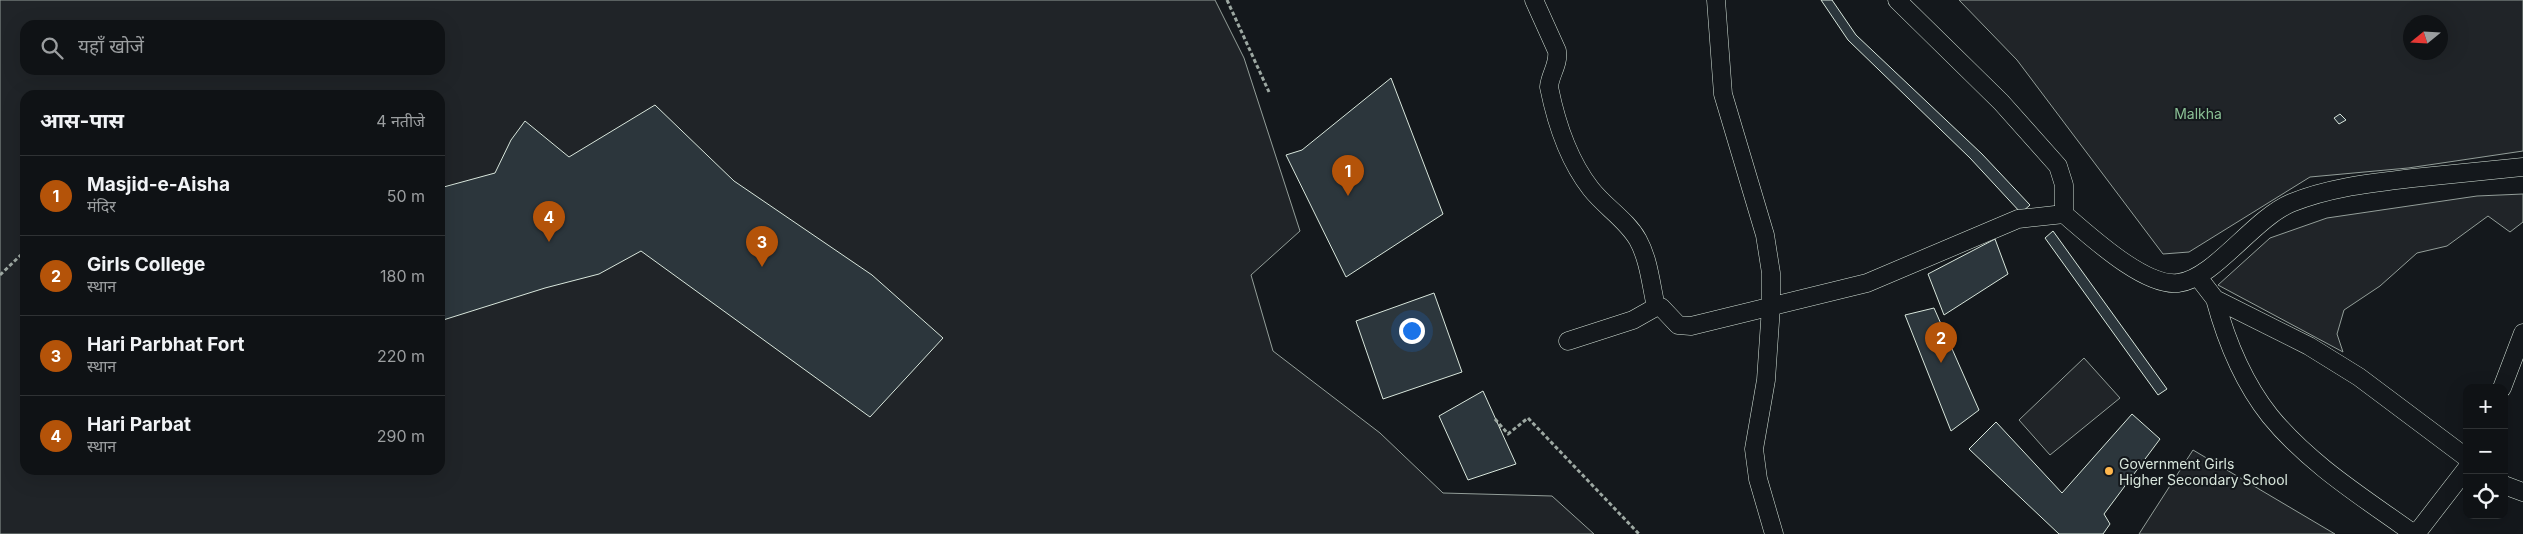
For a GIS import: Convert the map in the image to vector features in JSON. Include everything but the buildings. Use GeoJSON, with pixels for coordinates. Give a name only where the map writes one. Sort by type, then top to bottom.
{"type":"FeatureCollection","features":[{"type":"Feature","properties":{"kind":"street"},"geometry":{"type":"LineString","coordinates":[[1534,0],[1557,51],[1558,59],[1549,87],[1564,137],[1577,168],[1591,189],[1638,240],[1656,307]]}},
{"type":"Feature","properties":{"kind":"street"},"geometry":{"type":"LineString","coordinates":[[1716,0],[1723,94],[1765,235],[1771,273],[1771,307],[1766,380],[1755,431],[1754,449],[1758,479],[1774,534]]}},
{"type":"Feature","properties":{"kind":"street"},"geometry":{"type":"LineString","coordinates":[[1897,0],[2001,102],[2058,166],[2064,186],[2064,214]]}},
{"type":"Feature","properties":{"kind":"street"},"geometry":{"type":"LineString","coordinates":[[1568,341],[1633,320],[1656,307],[1661,307],[1674,322],[1684,327],[1867,283],[2018,219],[2064,214],[2094,240],[2146,277],[2177,284],[2198,277],[2265,219],[2289,204],[2312,195],[2375,182],[2523,167]]}},
{"type":"Feature","properties":{"kind":"street"},"geometry":{"type":"LineString","coordinates":[[2198,277],[2215,299],[2223,329],[2239,366],[2269,415],[2296,445],[2322,467],[2415,534],[2463,473]]}},
{"type":"Feature","properties":{"kind":"street"},"geometry":{"type":"LineString","coordinates":[[2215,299],[2309,346],[2359,377],[2463,455]]}},
{"type":"Feature","properties":{"kind":"street"},"geometry":{"type":"LineString","coordinates":[[2504,384],[2523,333]]}},
{"type":"Feature","properties":{"kind":"street"},"geometry":{"type":"LineString","coordinates":[[2508,486],[2523,492]]}},
{"type":"Feature","properties":{"kind":"path"},"geometry":{"type":"LineString","coordinates":[[1227,0],[1269,92]]}},
{"type":"Feature","properties":{"kind":"path"},"geometry":{"type":"LineString","coordinates":[[0,275],[20,256]]}},
{"type":"Feature","properties":{"kind":"path"},"geometry":{"type":"LineString","coordinates":[[1495,419],[1508,434],[1528,418],[1639,534]]}},
{"type":"Feature","properties":{"kind":"green space"},"geometry":{"type":"Polygon","coordinates":[[[0,0],[1215,0],[1244,58],[1300,231],[1251,275],[1273,351],[1380,433],[1443,493],[1552,496],[1594,534],[0,534],[0,0]]]}},
{"type":"Feature","properties":{"kind":"green space","name":"Malkha"},"geometry":{"type":"Polygon","coordinates":[[[1959,0],[2523,0],[2523,151],[2408,168],[2310,177],[2189,252],[2163,254],[2017,60],[1959,0]]]}},
{"type":"Feature","properties":{"kind":"green space"},"geometry":{"type":"Polygon","coordinates":[[[2523,194],[2523,222],[2510,232],[2488,216],[2447,246],[2417,253],[2380,286],[2344,310],[2337,334],[2343,352],[2218,285],[2270,238],[2327,218],[2477,196],[2523,194]]]}},
{"type":"Feature","properties":{"kind":"green space"},"geometry":{"type":"Polygon","coordinates":[[[2084,358],[2120,398],[2050,455],[2019,420],[2084,358]]]}},
{"type":"Feature","properties":{"kind":"green space"},"geometry":{"type":"Polygon","coordinates":[[[2193,450],[2335,534],[2139,534],[2193,450]]]}},
{"type":"Feature","properties":{"kind":"place","name":"Masjid-e-Aisha"},"geometry":{"type":"Point","coordinates":[1348,196]}},
{"type":"Feature","properties":{"kind":"place","name":"Hari Parbat"},"geometry":{"type":"Point","coordinates":[549,242]}},
{"type":"Feature","properties":{"kind":"place","name":"Hari Parbhat Fort"},"geometry":{"type":"Point","coordinates":[762,267]}},
{"type":"Feature","properties":{"kind":"place","name":"Girls College"},"geometry":{"type":"Point","coordinates":[1941,363]}},
{"type":"Feature","properties":{"kind":"place","name":"Government Girls Higher Secondary School"},"geometry":{"type":"Point","coordinates":[2109,471]}}]}
